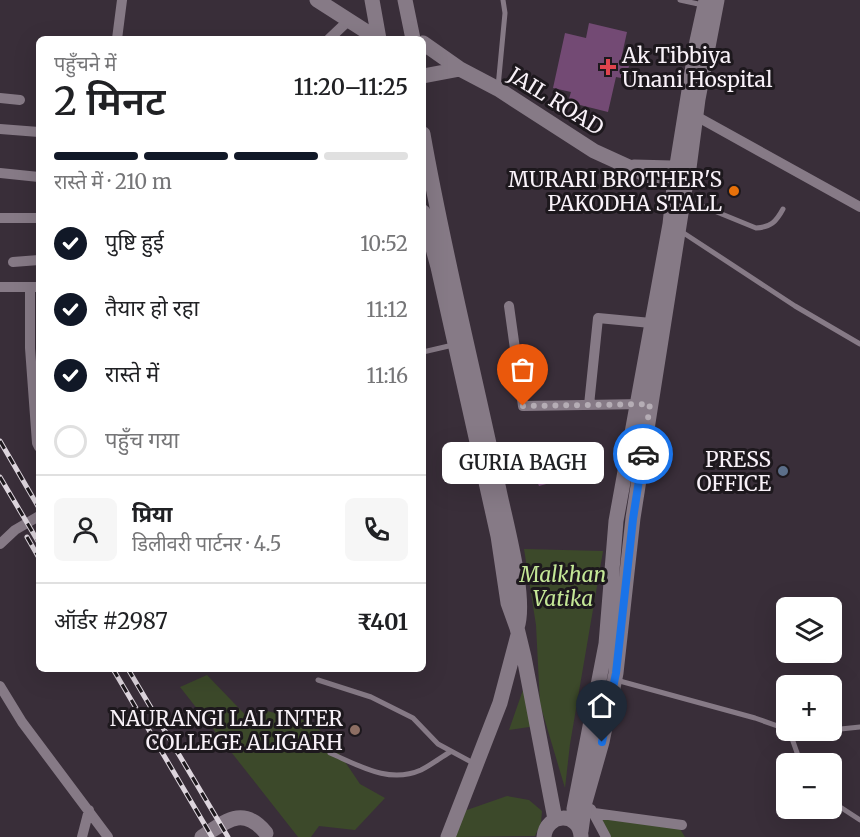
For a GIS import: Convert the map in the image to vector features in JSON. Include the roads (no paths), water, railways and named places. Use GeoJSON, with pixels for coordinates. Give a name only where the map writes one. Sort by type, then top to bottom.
{"type":"FeatureCollection","features":[{"type":"Feature","properties":{"kind":"main road"},"geometry":{"type":"LineString","coordinates":[[317,0],[374,36]]}},
{"type":"Feature","properties":{"kind":"main road"},"geometry":{"type":"LineString","coordinates":[[372,0],[378,36]]}},
{"type":"Feature","properties":{"kind":"main road"},"geometry":{"type":"LineString","coordinates":[[405,0],[415,36]]}},
{"type":"Feature","properties":{"kind":"main road"},"geometry":{"type":"LineString","coordinates":[[578,830],[589,808],[615,679],[633,519],[651,323],[679,179],[696,116],[709,2]]}},
{"type":"Feature","properties":{"kind":"main road"},"geometry":{"type":"LineString","coordinates":[[578,830],[606,644],[616,521],[679,229],[679,179],[697,41],[709,2]]}},
{"type":"Feature","properties":{"kind":"main road","name":"JAIL ROAD"},"geometry":{"type":"LineString","coordinates":[[426,46],[460,69],[498,88],[594,151],[651,177],[679,179]]}},
{"type":"Feature","properties":{"kind":"main road"},"geometry":{"type":"LineString","coordinates":[[426,75],[460,69]]}},
{"type":"Feature","properties":{"kind":"main road"},"geometry":{"type":"LineString","coordinates":[[426,152],[460,344],[498,536],[508,603],[524,657],[555,819]]}},
{"type":"Feature","properties":{"kind":"main road"},"geometry":{"type":"LineString","coordinates":[[426,225],[460,344]]}},
{"type":"Feature","properties":{"kind":"main road"},"geometry":{"type":"LineString","coordinates":[[448,837],[500,703],[518,632]]}},
{"type":"Feature","properties":{"kind":"main road"},"geometry":{"type":"LineString","coordinates":[[202,837],[238,817],[250,818],[268,836]]}},
{"type":"Feature","properties":{"kind":"main road"},"geometry":{"type":"LineString","coordinates":[[544,837],[544,830],[550,822],[559,817],[568,818],[578,830]]}},
{"type":"Feature","properties":{"kind":"street"},"geometry":{"type":"LineString","coordinates":[[117,36],[122,0]]}},
{"type":"Feature","properties":{"kind":"street"},"geometry":{"type":"LineString","coordinates":[[332,36],[348,21]]}},
{"type":"Feature","properties":{"kind":"street"},"geometry":{"type":"LineString","coordinates":[[0,98],[20,100]]}},
{"type":"Feature","properties":{"kind":"street"},"geometry":{"type":"LineString","coordinates":[[696,116],[860,207]]}},
{"type":"Feature","properties":{"kind":"street"},"geometry":{"type":"LineString","coordinates":[[0,129],[36,132]]}},
{"type":"Feature","properties":{"kind":"street"},"geometry":{"type":"LineString","coordinates":[[0,173],[36,177]]}},
{"type":"Feature","properties":{"kind":"street"},"geometry":{"type":"LineString","coordinates":[[0,218],[36,218]]}},
{"type":"Feature","properties":{"kind":"street"},"geometry":{"type":"LineString","coordinates":[[13,262],[36,260]]}},
{"type":"Feature","properties":{"kind":"street"},"geometry":{"type":"LineString","coordinates":[[0,287],[34,287],[36,392]]}},
{"type":"Feature","properties":{"kind":"street"},"geometry":{"type":"LineString","coordinates":[[509,306],[523,406],[643,404]]}},
{"type":"Feature","properties":{"kind":"street"},"geometry":{"type":"LineString","coordinates":[[589,405],[598,318],[651,323]]}},
{"type":"Feature","properties":{"kind":"street"},"geometry":{"type":"LineString","coordinates":[[0,544],[15,530],[36,518]]}},
{"type":"Feature","properties":{"kind":"street"},"geometry":{"type":"LineString","coordinates":[[0,686],[22,722],[108,837]]}},
{"type":"Feature","properties":{"kind":"street"},"geometry":{"type":"LineString","coordinates":[[589,808],[682,825]]}},
{"type":"Feature","properties":{"kind":"street"},"geometry":{"type":"LineString","coordinates":[[589,808],[606,837]]}},
{"type":"Feature","properties":{"kind":"street"},"geometry":{"type":"LineString","coordinates":[[82,837],[89,810]]}},
{"type":"Feature","properties":{"kind":"lane"},"geometry":{"type":"LineString","coordinates":[[498,88],[503,0]]}},
{"type":"Feature","properties":{"kind":"lane"},"geometry":{"type":"LineString","coordinates":[[680,0],[709,2]]}},
{"type":"Feature","properties":{"kind":"lane"},"geometry":{"type":"LineString","coordinates":[[679,179],[756,228],[773,224],[783,209]]}},
{"type":"Feature","properties":{"kind":"lane"},"geometry":{"type":"LineString","coordinates":[[679,229],[795,306],[860,344]]}},
{"type":"Feature","properties":{"kind":"lane"},"geometry":{"type":"LineString","coordinates":[[426,351],[460,344]]}},
{"type":"Feature","properties":{"kind":"lane"},"geometry":{"type":"LineString","coordinates":[[615,679],[776,726]]}},
{"type":"Feature","properties":{"kind":"lane"},"geometry":{"type":"LineString","coordinates":[[318,680],[371,697],[413,718],[438,744],[476,765]]}},
{"type":"Feature","properties":{"kind":"lane"},"geometry":{"type":"LineString","coordinates":[[842,729],[860,727]]}},
{"type":"Feature","properties":{"kind":"lane"},"geometry":{"type":"LineString","coordinates":[[330,753],[394,777],[422,770],[450,752]]}},
{"type":"Feature","properties":{"kind":"lane"},"geometry":{"type":"LineString","coordinates":[[842,808],[860,820]]}},
{"type":"Feature","properties":{"kind":"railway"},"geometry":{"type":"LineString","coordinates":[[0,441],[36,503]]}},
{"type":"Feature","properties":{"kind":"railway"},"geometry":{"type":"LineString","coordinates":[[0,477],[36,538]]}},
{"type":"Feature","properties":{"kind":"railway"},"geometry":{"type":"LineString","coordinates":[[27,537],[36,553]]}},
{"type":"Feature","properties":{"kind":"railway"},"geometry":{"type":"LineString","coordinates":[[115,672],[212,837]]}},
{"type":"Feature","properties":{"kind":"railway"},"geometry":{"type":"LineString","coordinates":[[130,672],[228,837]]}},
{"type":"Feature","properties":{"kind":"place","name":"Ak Tibbiya Unani Hospital"},"geometry":{"type":"Point","coordinates":[608,67]}},
{"type":"Feature","properties":{"kind":"place","name":"MURARI BROTHER'S PAKODHA STALL"},"geometry":{"type":"Point","coordinates":[734,191]}},
{"type":"Feature","properties":{"kind":"place","name":"GURIA BAGH"},"geometry":{"type":"Point","coordinates":[523,406]}},
{"type":"Feature","properties":{"kind":"place","name":"PRESS OFFICE"},"geometry":{"type":"Point","coordinates":[783,471]}},
{"type":"Feature","properties":{"kind":"place","name":"NAURANGI LAL INTER COLLEGE ALIGARH"},"geometry":{"type":"Point","coordinates":[355,730]}},
{"type":"Feature","properties":{"kind":"park label","name":"Malkhan Vatika"},"geometry":{"type":"Point","coordinates":[563,586]}}]}
